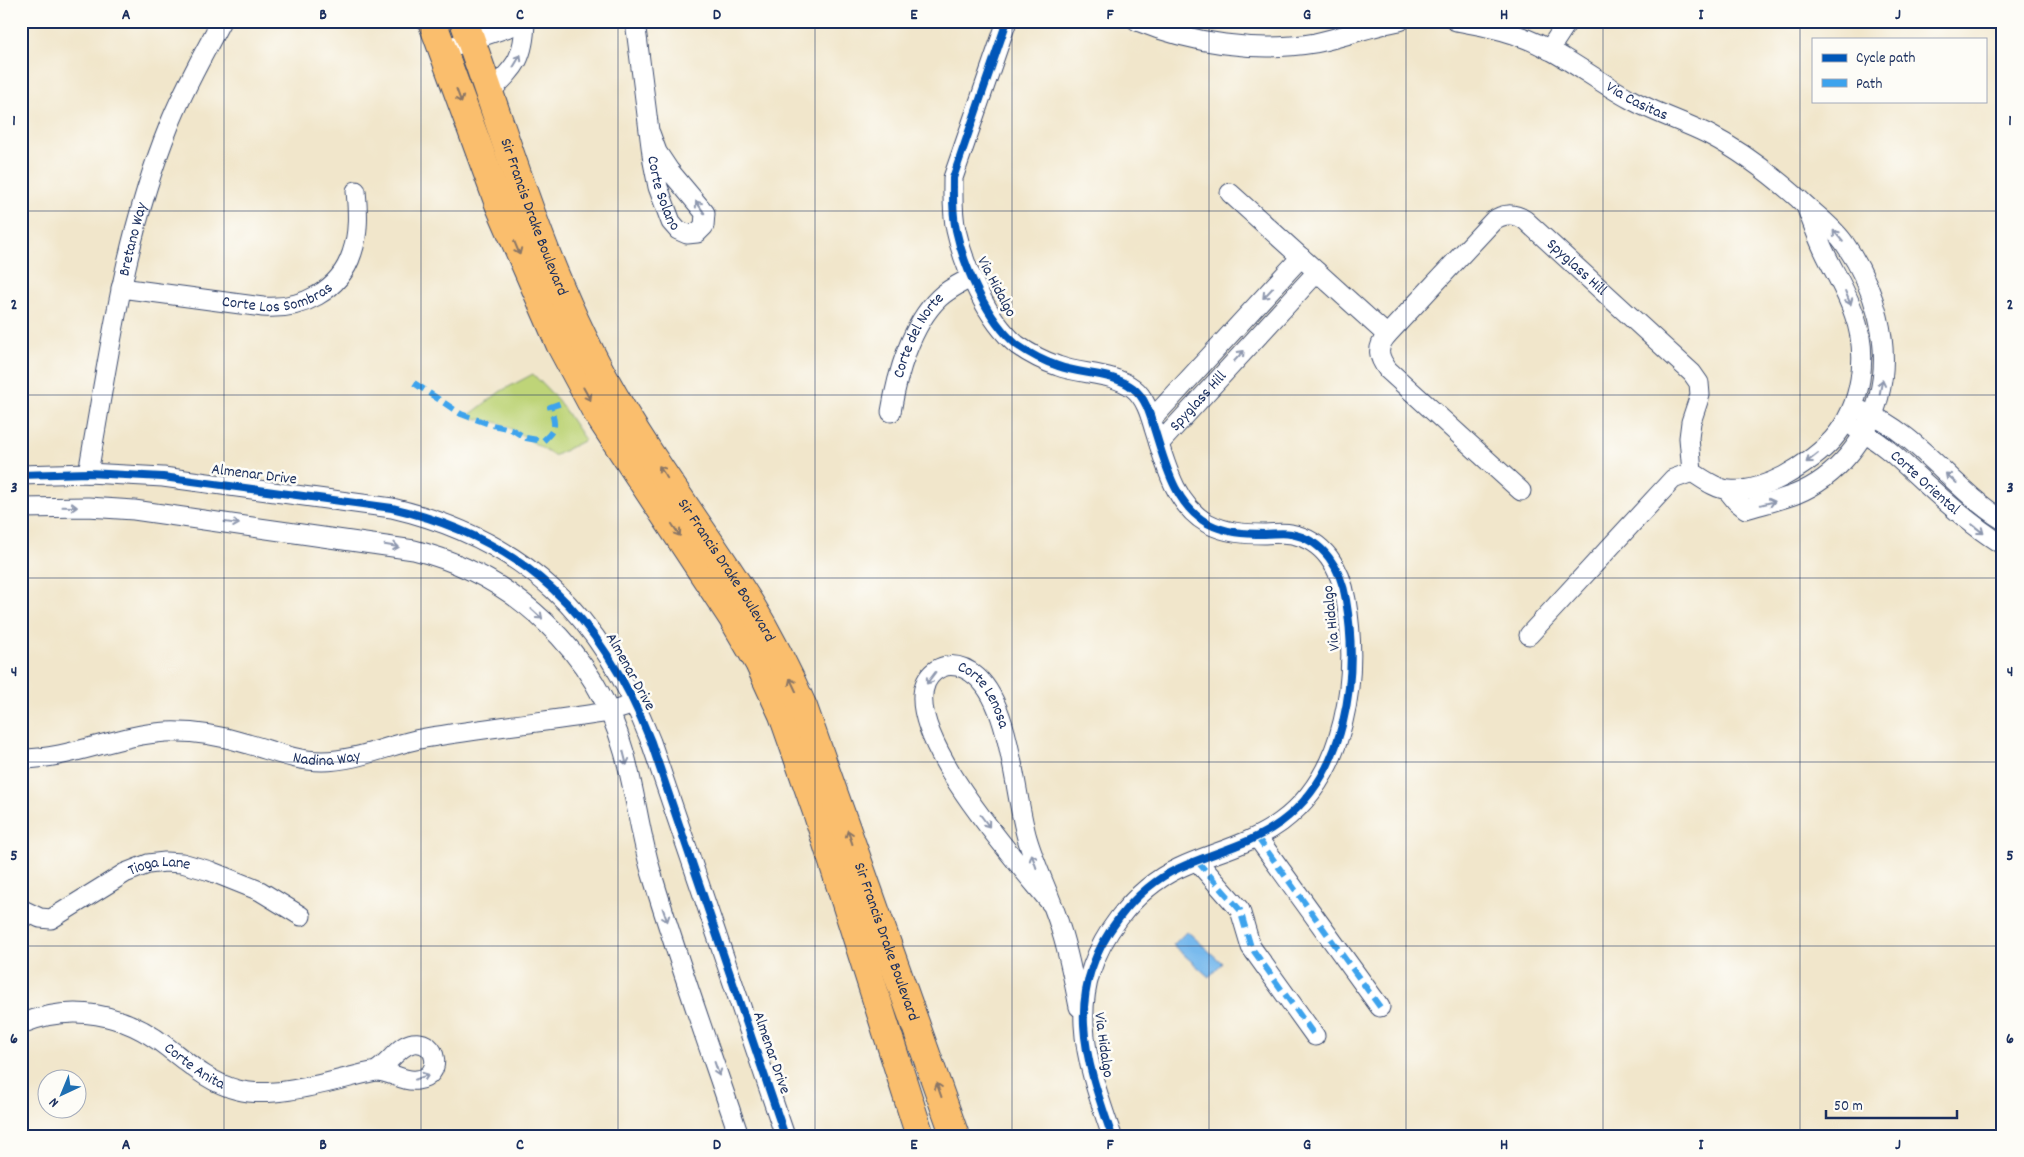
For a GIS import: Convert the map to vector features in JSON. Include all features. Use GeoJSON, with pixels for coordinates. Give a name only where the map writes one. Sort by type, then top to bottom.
{"type":"FeatureCollection","features":[{"type":"Feature","properties":{"kind":"main road","name":"Sir Francis Drake Boulevard"},"geometry":{"type":"LineString","coordinates":[[433,22],[499,204],[560,344],[596,411],[732,617],[759,663],[783,715],[815,804],[920,1136]]}},
{"type":"Feature","properties":{"kind":"main road","name":"Sir Francis Drake Boulevard"},"geometry":{"type":"LineString","coordinates":[[468,31],[542,245],[588,348],[642,441],[750,605],[778,653],[803,707],[955,1136]]}},
{"type":"Feature","properties":{"kind":"street","name":"Bretano Way"},"geometry":{"type":"LineString","coordinates":[[88,473],[121,288],[140,208],[178,103],[221,21]]}},
{"type":"Feature","properties":{"kind":"street"},"geometry":{"type":"LineString","coordinates":[[442,50],[468,31],[526,21],[524,45],[520,56],[512,70],[490,92]]}},
{"type":"Feature","properties":{"kind":"street","name":"Corte Solano"},"geometry":{"type":"LineString","coordinates":[[635,21],[654,170],[669,218],[675,227],[690,235],[697,233],[704,226],[705,213],[669,170],[657,152],[650,133]]}},
{"type":"Feature","properties":{"kind":"street","name":"Via Hidalgo"},"geometry":{"type":"LineString","coordinates":[[1007,21],[953,178],[952,203],[956,229],[972,277],[1000,326],[1016,344],[1036,358],[1061,368],[1124,382],[1137,391],[1152,419],[1168,472],[1178,493],[1190,510],[1225,531],[1242,534],[1289,533],[1310,540],[1328,555],[1341,576],[1346,600],[1350,664],[1347,704],[1338,738],[1314,789],[1297,809],[1258,837],[1179,868],[1154,882],[1130,903],[1098,951],[1088,976],[1083,1005],[1084,1028],[1087,1056],[1093,1082],[1112,1136]]}},
{"type":"Feature","properties":{"kind":"street"},"geometry":{"type":"LineString","coordinates":[[1137,21],[1181,36],[1239,46],[1258,47],[1315,43],[1400,21]]}},
{"type":"Feature","properties":{"kind":"street","name":"Via Casitas"},"geometry":{"type":"LineString","coordinates":[[1456,21],[1520,36],[1549,50],[1631,100],[1708,134],[1744,155],[1777,180],[1833,229],[1845,244],[1864,278],[1877,309],[1883,337],[1882,384],[1873,415],[1864,433]]}},
{"type":"Feature","properties":{"kind":"street"},"geometry":{"type":"LineString","coordinates":[[1549,50],[1568,21]]}},
{"type":"Feature","properties":{"kind":"street","name":"Corte Los Sombras"},"geometry":{"type":"LineString","coordinates":[[121,288],[263,307],[284,308],[303,303],[321,294],[330,286],[343,272],[352,255],[357,231],[356,191]]}},
{"type":"Feature","properties":{"kind":"street"},"geometry":{"type":"LineString","coordinates":[[1230,193],[1387,335]]}},
{"type":"Feature","properties":{"kind":"street","name":"Via Casitas"},"geometry":{"type":"LineString","coordinates":[[1806,206],[1818,239],[1844,288],[1855,315],[1861,340],[1860,380],[1848,415]]}},
{"type":"Feature","properties":{"kind":"street","name":"Spyglass Hill"},"geometry":{"type":"LineString","coordinates":[[1521,491],[1388,370],[1379,353],[1380,346],[1387,335],[1492,221],[1503,215],[1520,217],[1692,373],[1699,383],[1700,395],[1691,422],[1689,438],[1692,472]]}},
{"type":"Feature","properties":{"kind":"street","name":"Spyglass Hill"},"geometry":{"type":"LineString","coordinates":[[1152,419],[1301,257]]}},
{"type":"Feature","properties":{"kind":"street","name":"Spyglass Hill"},"geometry":{"type":"LineString","coordinates":[[1159,444],[1317,272]]}},
{"type":"Feature","properties":{"kind":"street","name":"Corte del Norte"},"geometry":{"type":"LineString","coordinates":[[890,412],[902,362],[929,310],[939,297],[972,277]]}},
{"type":"Feature","properties":{"kind":"street"},"geometry":{"type":"LineString","coordinates":[[1529,635],[1673,480],[1692,472],[1708,483],[1728,490],[1772,482],[1805,464],[1833,439],[1848,415]]}},
{"type":"Feature","properties":{"kind":"street","name":"Corte Oriental"},"geometry":{"type":"LineString","coordinates":[[1848,415],[1873,415],[1903,433],[1973,498],[2003,520]]}},
{"type":"Feature","properties":{"kind":"street","name":"Corte Oriental"},"geometry":{"type":"LineString","coordinates":[[1848,415],[1864,433],[1887,447],[1959,514],[1984,534],[2003,545]]}},
{"type":"Feature","properties":{"kind":"street"},"geometry":{"type":"LineString","coordinates":[[1728,490],[1746,509],[1798,493],[1832,471],[1851,452],[1864,433]]}},
{"type":"Feature","properties":{"kind":"street","name":"Almenar Drive"},"geometry":{"type":"LineString","coordinates":[[21,474],[88,473],[162,477],[370,504],[428,517],[460,529],[518,562],[564,600],[606,650],[635,704],[654,752],[785,1136]]}},
{"type":"Feature","properties":{"kind":"street"},"geometry":{"type":"LineString","coordinates":[[21,508],[88,507],[142,511],[377,543],[432,554],[458,564],[488,579],[531,608],[575,654],[590,676],[609,712],[624,752],[639,826],[653,878],[739,1136]]}},
{"type":"Feature","properties":{"kind":"street","name":"Corte Lenosa"},"geometry":{"type":"LineString","coordinates":[[1053,906],[975,807],[934,742],[926,720],[923,702],[925,686],[929,678],[940,668],[954,665],[963,667],[977,676],[992,698],[1001,719],[1027,838],[1036,867],[1053,906],[1068,952],[1084,1028]]}},
{"type":"Feature","properties":{"kind":"street","name":"Nadina Way"},"geometry":{"type":"LineString","coordinates":[[21,759],[53,757],[128,737],[169,732],[236,740],[307,760],[335,760],[364,755],[424,738],[609,712],[635,704]]}},
{"type":"Feature","properties":{"kind":"street"},"geometry":{"type":"LineString","coordinates":[[1258,837],[1380,1007]]}},
{"type":"Feature","properties":{"kind":"street"},"geometry":{"type":"LineString","coordinates":[[1197,861],[1240,910],[1251,947],[1315,1036]]}},
{"type":"Feature","properties":{"kind":"street","name":"Tioga Lane"},"geometry":{"type":"LineString","coordinates":[[21,909],[40,918],[57,918],[107,884],[132,870],[148,864],[174,862],[201,868],[244,884],[272,897],[301,916]]}},
{"type":"Feature","properties":{"kind":"street","name":"Corte Anita"},"geometry":{"type":"LineString","coordinates":[[21,1024],[41,1017],[70,1012],[97,1014],[117,1019],[148,1034],[208,1078],[230,1088],[248,1092],[288,1091],[376,1071]]}},
{"type":"Feature","properties":{"kind":"green space"},"geometry":{"type":"Polygon","coordinates":[[[533,374],[558,400],[585,440],[554,456],[506,426],[468,416],[501,391],[533,374]]]}},
{"type":"Feature","properties":{"kind":"water"},"geometry":{"type":"Polygon","coordinates":[[[1187,931],[1222,963],[1209,977],[1173,945],[1187,931]]]}},
{"type":"Feature","properties":{"kind":"marked path"},"geometry":{"type":"LineString","coordinates":[[414,383],[461,414],[492,425],[511,429],[526,438],[543,441],[551,433],[554,426],[550,407],[564,402]]}},
{"type":"Feature","properties":{"kind":"marked path"},"geometry":{"type":"LineString","coordinates":[[1257,837],[1380,1007]]}},
{"type":"Feature","properties":{"kind":"marked path"},"geometry":{"type":"LineString","coordinates":[[1197,861],[1240,910],[1251,947],[1315,1036]]}},
{"type":"Feature","properties":{"kind":"cycle path"},"geometry":{"type":"LineString","coordinates":[[1007,21],[953,178],[956,230],[965,260],[978,292],[996,322],[1017,345],[1047,362],[1067,369],[1116,379],[1137,392],[1149,412],[1172,481],[1186,505],[1196,515],[1207,523],[1228,531],[1250,534],[1291,534],[1303,537],[1322,549],[1340,577],[1344,589],[1350,629],[1349,691],[1343,721],[1334,750],[1321,777],[1303,802],[1281,822],[1257,837],[1192,862],[1170,872],[1154,883],[1125,910],[1101,945],[1090,972],[1085,998],[1084,1025],[1093,1079],[1112,1136]]}},
{"type":"Feature","properties":{"kind":"cycle path"},"geometry":{"type":"LineString","coordinates":[[21,475],[88,473],[163,477],[392,508],[439,522],[482,540],[519,562],[553,589],[583,621],[609,657],[631,697],[651,742],[785,1136]]}}]}
